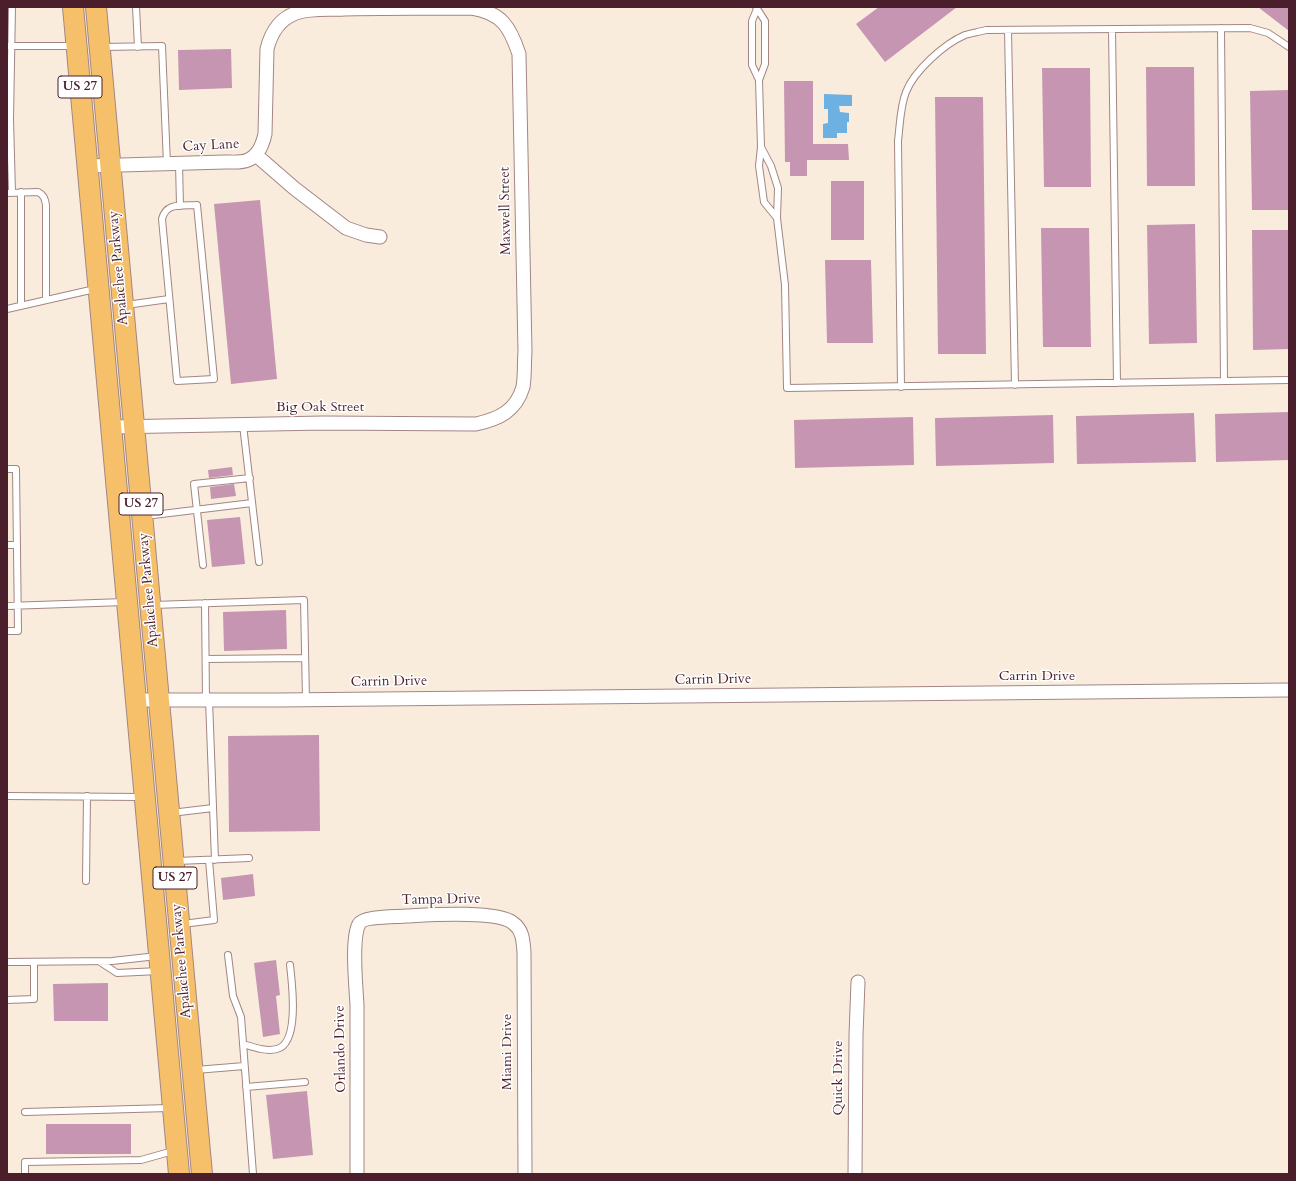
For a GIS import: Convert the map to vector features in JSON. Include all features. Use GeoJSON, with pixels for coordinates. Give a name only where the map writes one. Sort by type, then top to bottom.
{"type":"FeatureCollection","features":[{"type":"Feature","properties":{"kind":"main road","name":"Apalachee Parkway"},"geometry":{"type":"LineString","coordinates":[[73,7],[179,1174]]}},
{"type":"Feature","properties":{"kind":"main road","name":"Apalachee Parkway"},"geometry":{"type":"LineString","coordinates":[[96,7],[202,1174]]}},
{"type":"Feature","properties":{"kind":"street","name":"Maxwell Street"},"geometry":{"type":"LineString","coordinates":[[256,154],[263,143],[265,134],[268,43],[277,26],[285,18],[307,10],[472,8],[485,10],[497,16],[506,26],[514,40],[519,54],[520,66],[525,352],[523,386],[519,397]]}},
{"type":"Feature","properties":{"kind":"street","name":"Cay Lane"},"geometry":{"type":"LineString","coordinates":[[87,166],[248,160],[256,154],[294,188],[346,228],[366,235],[380,237]]}},
{"type":"Feature","properties":{"kind":"street","name":"Big Oak Street"},"geometry":{"type":"LineString","coordinates":[[111,427],[324,423],[476,424],[498,418],[511,409],[519,397]]}},
{"type":"Feature","properties":{"kind":"street","name":"Carrin Drive"},"geometry":{"type":"LineString","coordinates":[[136,700],[306,700],[1289,690]]}},
{"type":"Feature","properties":{"kind":"street","name":"Tampa Drive"},"geometry":{"type":"LineString","coordinates":[[359,924],[370,918],[473,915],[497,916],[506,918],[514,923],[520,931]]}},
{"type":"Feature","properties":{"kind":"street","name":"Orlando Drive"},"geometry":{"type":"LineString","coordinates":[[357,1174],[358,1073],[355,964],[356,935],[359,924]]}},
{"type":"Feature","properties":{"kind":"street","name":"Miami Drive"},"geometry":{"type":"LineString","coordinates":[[520,931],[522,935],[524,952],[525,1174]]}},
{"type":"Feature","properties":{"kind":"street","name":"Quick Drive"},"geometry":{"type":"LineString","coordinates":[[855,1174],[858,982]]}},
{"type":"Feature","properties":{"kind":"lane"},"geometry":{"type":"LineString","coordinates":[[12,7],[9,46],[10,193],[38,192],[42,194],[45,199],[46,300]]}},
{"type":"Feature","properties":{"kind":"lane"},"geometry":{"type":"LineString","coordinates":[[136,7],[138,46]]}},
{"type":"Feature","properties":{"kind":"lane"},"geometry":{"type":"LineString","coordinates":[[756,8],[752,21],[752,65],[759,80]]}},
{"type":"Feature","properties":{"kind":"lane"},"geometry":{"type":"LineString","coordinates":[[756,8],[765,21],[765,64],[759,80],[759,166],[764,202],[776,218]]}},
{"type":"Feature","properties":{"kind":"lane"},"geometry":{"type":"LineString","coordinates":[[1221,28],[1224,382]]}},
{"type":"Feature","properties":{"kind":"lane"},"geometry":{"type":"LineString","coordinates":[[901,387],[898,141],[901,112],[906,93],[912,79],[927,62],[965,35],[986,30],[1250,28],[1268,33],[1289,47]]}},
{"type":"Feature","properties":{"kind":"lane"},"geometry":{"type":"LineString","coordinates":[[1112,29],[1117,383]]}},
{"type":"Feature","properties":{"kind":"lane"},"geometry":{"type":"LineString","coordinates":[[1008,30],[1015,385]]}},
{"type":"Feature","properties":{"kind":"lane"},"geometry":{"type":"LineString","coordinates":[[9,46],[76,46]]}},
{"type":"Feature","properties":{"kind":"lane"},"geometry":{"type":"LineString","coordinates":[[99,47],[162,46],[173,163],[180,206]]}},
{"type":"Feature","properties":{"kind":"lane"},"geometry":{"type":"LineString","coordinates":[[760,147],[771,166],[778,188],[776,218],[785,285],[787,388],[1289,380]]}},
{"type":"Feature","properties":{"kind":"lane"},"geometry":{"type":"LineString","coordinates":[[21,192],[21,306]]}},
{"type":"Feature","properties":{"kind":"lane"},"geometry":{"type":"LineString","coordinates":[[197,205],[214,378],[177,382],[170,299],[162,220],[164,212],[169,207],[197,205]]}},
{"type":"Feature","properties":{"kind":"lane"},"geometry":{"type":"LineString","coordinates":[[7,309],[98,288]]}},
{"type":"Feature","properties":{"kind":"lane"},"geometry":{"type":"LineString","coordinates":[[123,305],[170,299]]}},
{"type":"Feature","properties":{"kind":"lane"},"geometry":{"type":"LineString","coordinates":[[243,425],[259,562]]}},
{"type":"Feature","properties":{"kind":"lane"},"geometry":{"type":"LineString","coordinates":[[7,469],[16,469],[18,606],[18,631],[7,631]]}},
{"type":"Feature","properties":{"kind":"lane"},"geometry":{"type":"LineString","coordinates":[[203,565],[194,484],[250,478]]}},
{"type":"Feature","properties":{"kind":"lane"},"geometry":{"type":"LineString","coordinates":[[142,516],[252,503]]}},
{"type":"Feature","properties":{"kind":"lane"},"geometry":{"type":"LineString","coordinates":[[7,545],[17,545]]}},
{"type":"Feature","properties":{"kind":"lane"},"geometry":{"type":"LineString","coordinates":[[150,605],[304,600],[306,700]]}},
{"type":"Feature","properties":{"kind":"lane"},"geometry":{"type":"LineString","coordinates":[[7,606],[128,602]]}},
{"type":"Feature","properties":{"kind":"lane"},"geometry":{"type":"LineString","coordinates":[[179,924],[214,920],[212,860],[213,808],[205,603]]}},
{"type":"Feature","properties":{"kind":"lane"},"geometry":{"type":"LineString","coordinates":[[206,659],[305,658]]}},
{"type":"Feature","properties":{"kind":"lane"},"geometry":{"type":"LineString","coordinates":[[7,796],[145,797]]}},
{"type":"Feature","properties":{"kind":"lane"},"geometry":{"type":"LineString","coordinates":[[86,881],[87,796]]}},
{"type":"Feature","properties":{"kind":"lane"},"geometry":{"type":"LineString","coordinates":[[169,813],[213,808]]}},
{"type":"Feature","properties":{"kind":"lane"},"geometry":{"type":"LineString","coordinates":[[174,861],[249,858]]}},
{"type":"Feature","properties":{"kind":"lane"},"geometry":{"type":"LineString","coordinates":[[228,954],[233,996],[241,1017],[253,1174]]}},
{"type":"Feature","properties":{"kind":"lane"},"geometry":{"type":"LineString","coordinates":[[7,962],[112,961],[160,963]]}},
{"type":"Feature","properties":{"kind":"lane"},"geometry":{"type":"LineString","coordinates":[[7,1000],[34,999],[34,962]]}},
{"type":"Feature","properties":{"kind":"lane"},"geometry":{"type":"LineString","coordinates":[[100,962],[117,974],[160,963]]}},
{"type":"Feature","properties":{"kind":"lane"},"geometry":{"type":"LineString","coordinates":[[243,1044],[271,1050],[282,1047],[286,1042],[290,1032],[293,1010],[290,964]]}},
{"type":"Feature","properties":{"kind":"lane"},"geometry":{"type":"LineString","coordinates":[[192,1070],[244,1066]]}},
{"type":"Feature","properties":{"kind":"lane"},"geometry":{"type":"LineString","coordinates":[[246,1087],[305,1082]]}},
{"type":"Feature","properties":{"kind":"lane"},"geometry":{"type":"LineString","coordinates":[[25,1112],[173,1108]]}},
{"type":"Feature","properties":{"kind":"lane"},"geometry":{"type":"LineString","coordinates":[[25,1174],[25,1162],[141,1160],[177,1149]]}},
{"type":"Feature","properties":{"kind":"water"},"geometry":{"type":"Polygon","coordinates":[[[824,94],[852,95],[852,106],[839,106],[840,112],[849,113],[849,122],[847,122],[847,133],[837,133],[837,138],[823,138],[823,124],[828,123],[828,109],[824,109],[824,94]]]}},
{"type":"Feature","properties":{"kind":"building"},"geometry":{"type":"Polygon","coordinates":[[[879,7],[957,7],[885,62],[856,24],[879,7]]]}},
{"type":"Feature","properties":{"kind":"building"},"geometry":{"type":"Polygon","coordinates":[[[1258,7],[1289,7],[1289,31],[1258,7]]]}},
{"type":"Feature","properties":{"kind":"building"},"geometry":{"type":"Polygon","coordinates":[[[231,49],[232,88],[179,90],[178,50],[231,49]]]}},
{"type":"Feature","properties":{"kind":"building"},"geometry":{"type":"Polygon","coordinates":[[[1146,67],[1194,67],[1195,186],[1147,186],[1146,67]]]}},
{"type":"Feature","properties":{"kind":"building"},"geometry":{"type":"Polygon","coordinates":[[[1042,68],[1090,68],[1091,187],[1044,187],[1042,68]]]}},
{"type":"Feature","properties":{"kind":"building"},"geometry":{"type":"Polygon","coordinates":[[[784,81],[813,81],[813,144],[848,144],[849,160],[807,160],[807,176],[790,176],[790,162],[785,162],[784,81]]]}},
{"type":"Feature","properties":{"kind":"building"},"geometry":{"type":"Polygon","coordinates":[[[1289,90],[1289,210],[1252,210],[1250,91],[1289,90]]]}},
{"type":"Feature","properties":{"kind":"building"},"geometry":{"type":"Polygon","coordinates":[[[935,97],[983,97],[986,354],[938,354],[935,97]]]}},
{"type":"Feature","properties":{"kind":"building"},"geometry":{"type":"Polygon","coordinates":[[[831,181],[864,181],[864,240],[831,240],[831,181]]]}},
{"type":"Feature","properties":{"kind":"building"},"geometry":{"type":"Polygon","coordinates":[[[260,200],[277,379],[231,384],[214,204],[260,200]]]}},
{"type":"Feature","properties":{"kind":"building"},"geometry":{"type":"Polygon","coordinates":[[[1195,224],[1197,343],[1149,344],[1147,225],[1195,224]]]}},
{"type":"Feature","properties":{"kind":"building"},"geometry":{"type":"Polygon","coordinates":[[[1041,228],[1089,228],[1091,347],[1043,347],[1041,228]]]}},
{"type":"Feature","properties":{"kind":"building"},"geometry":{"type":"Polygon","coordinates":[[[1252,230],[1289,230],[1289,349],[1253,350],[1252,230]]]}},
{"type":"Feature","properties":{"kind":"building"},"geometry":{"type":"Polygon","coordinates":[[[825,260],[871,260],[873,343],[827,343],[825,260]]]}},
{"type":"Feature","properties":{"kind":"building"},"geometry":{"type":"Polygon","coordinates":[[[1289,412],[1289,460],[1216,462],[1215,414],[1289,412]]]}},
{"type":"Feature","properties":{"kind":"building"},"geometry":{"type":"Polygon","coordinates":[[[1194,413],[1196,462],[1077,464],[1076,416],[1194,413]]]}},
{"type":"Feature","properties":{"kind":"building"},"geometry":{"type":"Polygon","coordinates":[[[1053,415],[1054,463],[936,466],[935,418],[1053,415]]]}},
{"type":"Feature","properties":{"kind":"building"},"geometry":{"type":"Polygon","coordinates":[[[913,417],[914,465],[795,468],[794,420],[913,417]]]}},
{"type":"Feature","properties":{"kind":"building"},"geometry":{"type":"Polygon","coordinates":[[[232,467],[233,475],[209,478],[208,470],[232,467]]]}},
{"type":"Feature","properties":{"kind":"building"},"geometry":{"type":"Polygon","coordinates":[[[234,484],[236,496],[211,499],[210,487],[234,484]]]}},
{"type":"Feature","properties":{"kind":"building"},"geometry":{"type":"Polygon","coordinates":[[[240,517],[245,564],[212,567],[207,520],[240,517]]]}},
{"type":"Feature","properties":{"kind":"building"},"geometry":{"type":"Polygon","coordinates":[[[286,610],[287,649],[224,651],[223,612],[286,610]]]}},
{"type":"Feature","properties":{"kind":"building"},"geometry":{"type":"Polygon","coordinates":[[[319,735],[320,831],[229,832],[228,736],[319,735]]]}},
{"type":"Feature","properties":{"kind":"building"},"geometry":{"type":"Polygon","coordinates":[[[253,874],[255,896],[223,900],[221,878],[253,874]]]}},
{"type":"Feature","properties":{"kind":"building"},"geometry":{"type":"Polygon","coordinates":[[[276,960],[280,995],[276,996],[280,1034],[263,1037],[254,963],[276,960]]]}},
{"type":"Feature","properties":{"kind":"building"},"geometry":{"type":"Polygon","coordinates":[[[108,983],[108,1021],[54,1021],[53,984],[108,983]]]}},
{"type":"Feature","properties":{"kind":"building"},"geometry":{"type":"Polygon","coordinates":[[[307,1091],[313,1155],[273,1159],[266,1095],[307,1091]]]}},
{"type":"Feature","properties":{"kind":"building"},"geometry":{"type":"Polygon","coordinates":[[[46,1124],[131,1124],[131,1154],[46,1154],[46,1124]]]}}]}
